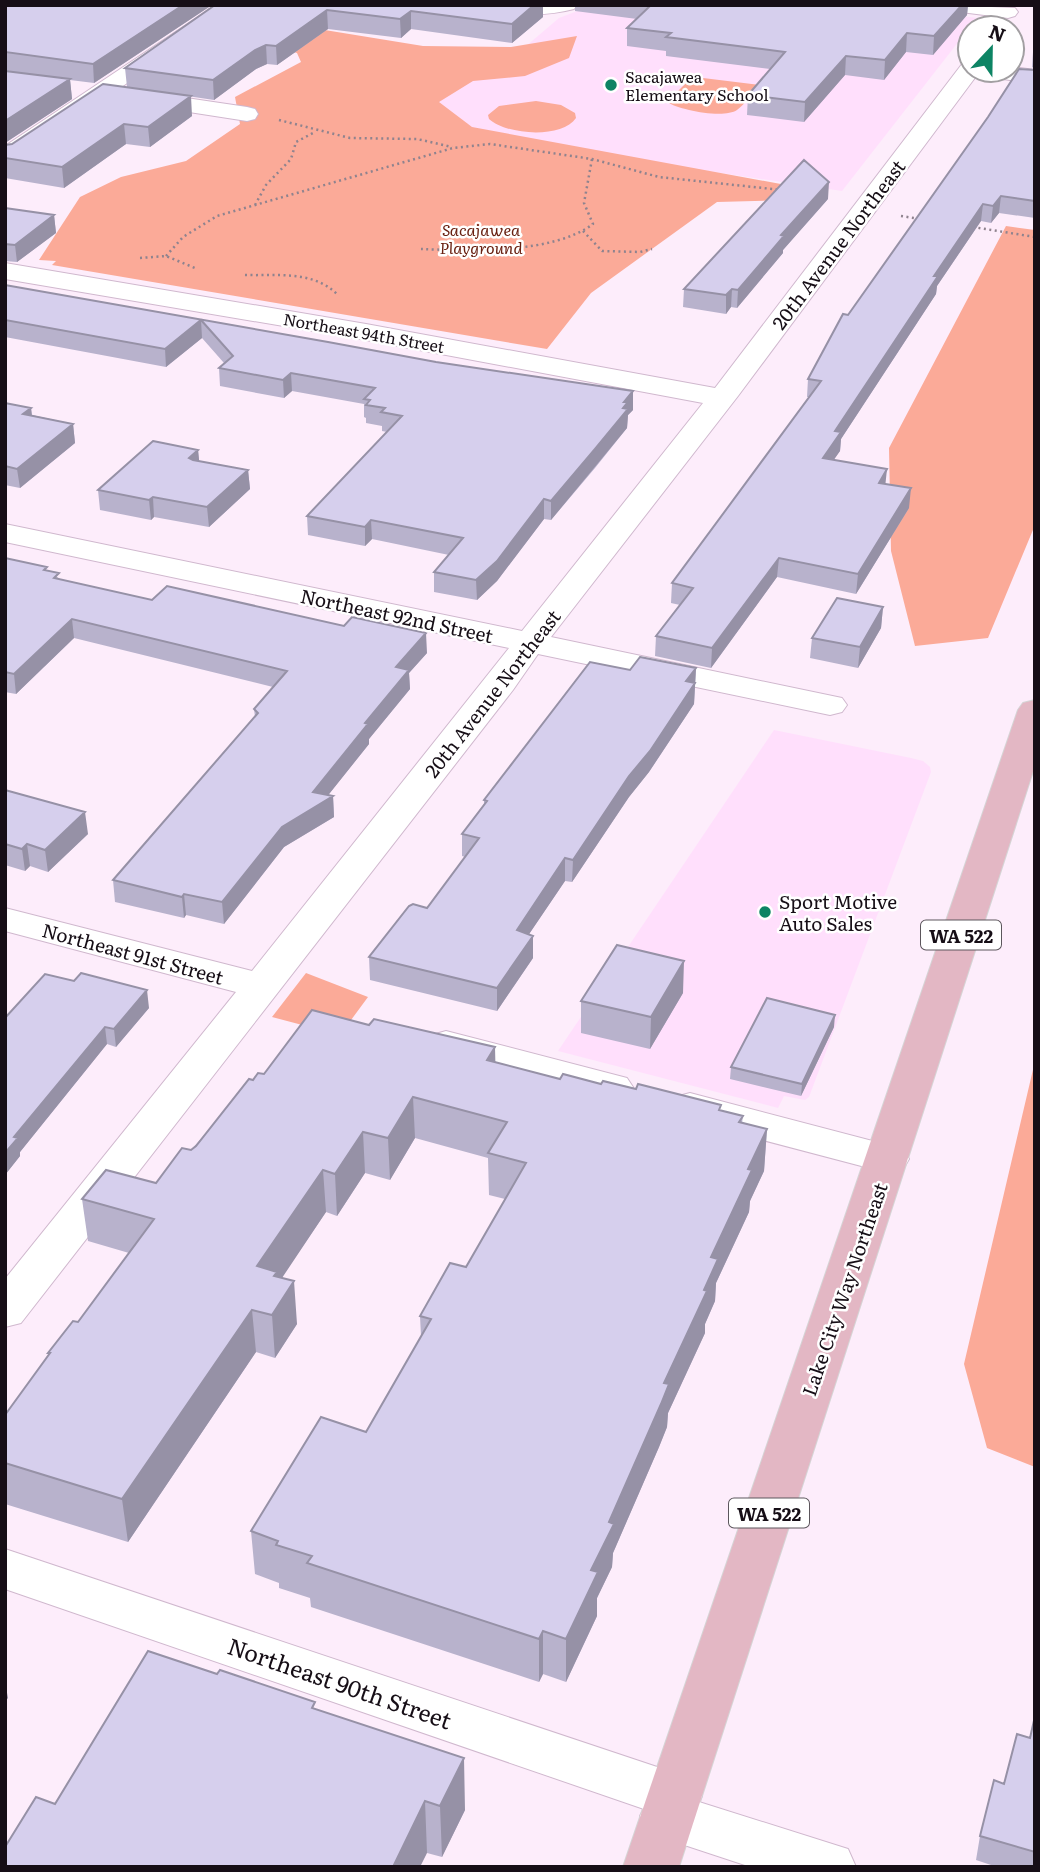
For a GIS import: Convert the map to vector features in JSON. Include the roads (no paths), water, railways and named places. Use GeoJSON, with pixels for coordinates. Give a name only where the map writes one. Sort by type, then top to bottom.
{"type":"FeatureCollection","features":[{"type":"Feature","properties":{"kind":"main road","name":"Lake City Way Northeast"},"geometry":{"type":"LineString","coordinates":[[651,1867],[888,1159],[1028,753],[1035,710]]}},
{"type":"Feature","properties":{"kind":"street"},"geometry":{"type":"LineString","coordinates":[[5,157],[230,5]]}},
{"type":"Feature","properties":{"kind":"street"},"geometry":{"type":"LineString","coordinates":[[502,5],[537,9],[564,6]]}},
{"type":"Feature","properties":{"kind":"street"},"geometry":{"type":"LineString","coordinates":[[953,5],[1001,14]]}},
{"type":"Feature","properties":{"kind":"street","name":"20th Avenue Northeast"},"geometry":{"type":"LineString","coordinates":[[5,1311],[501,683],[530,642],[722,398],[959,84]]}},
{"type":"Feature","properties":{"kind":"street"},"geometry":{"type":"LineString","coordinates":[[64,90],[111,94],[247,114]]}},
{"type":"Feature","properties":{"kind":"street","name":"Northeast 94th Street"},"geometry":{"type":"LineString","coordinates":[[5,271],[366,332],[722,398]]}},
{"type":"Feature","properties":{"kind":"street","name":"Northeast 92nd Street"},"geometry":{"type":"LineString","coordinates":[[5,533],[830,705]]}},
{"type":"Feature","properties":{"kind":"street","name":"Northeast 91st Street"},"geometry":{"type":"LineString","coordinates":[[5,919],[261,986]]}},
{"type":"Feature","properties":{"kind":"street"},"geometry":{"type":"LineString","coordinates":[[408,1034],[888,1159]]}},
{"type":"Feature","properties":{"kind":"street","name":"Northeast 90th Street"},"geometry":{"type":"LineString","coordinates":[[5,1569],[671,1806],[828,1867]]}},
{"type":"Feature","properties":{"kind":"place","name":"Sacajawea Elementary School"},"geometry":{"type":"Point","coordinates":[611,85]}},
{"type":"Feature","properties":{"kind":"place","name":"Sport Motive Auto Sales"},"geometry":{"type":"Point","coordinates":[765,912]}},
{"type":"Feature","properties":{"kind":"park label","name":"Sacajawea Playground"},"geometry":{"type":"Point","coordinates":[481,238]}}]}
